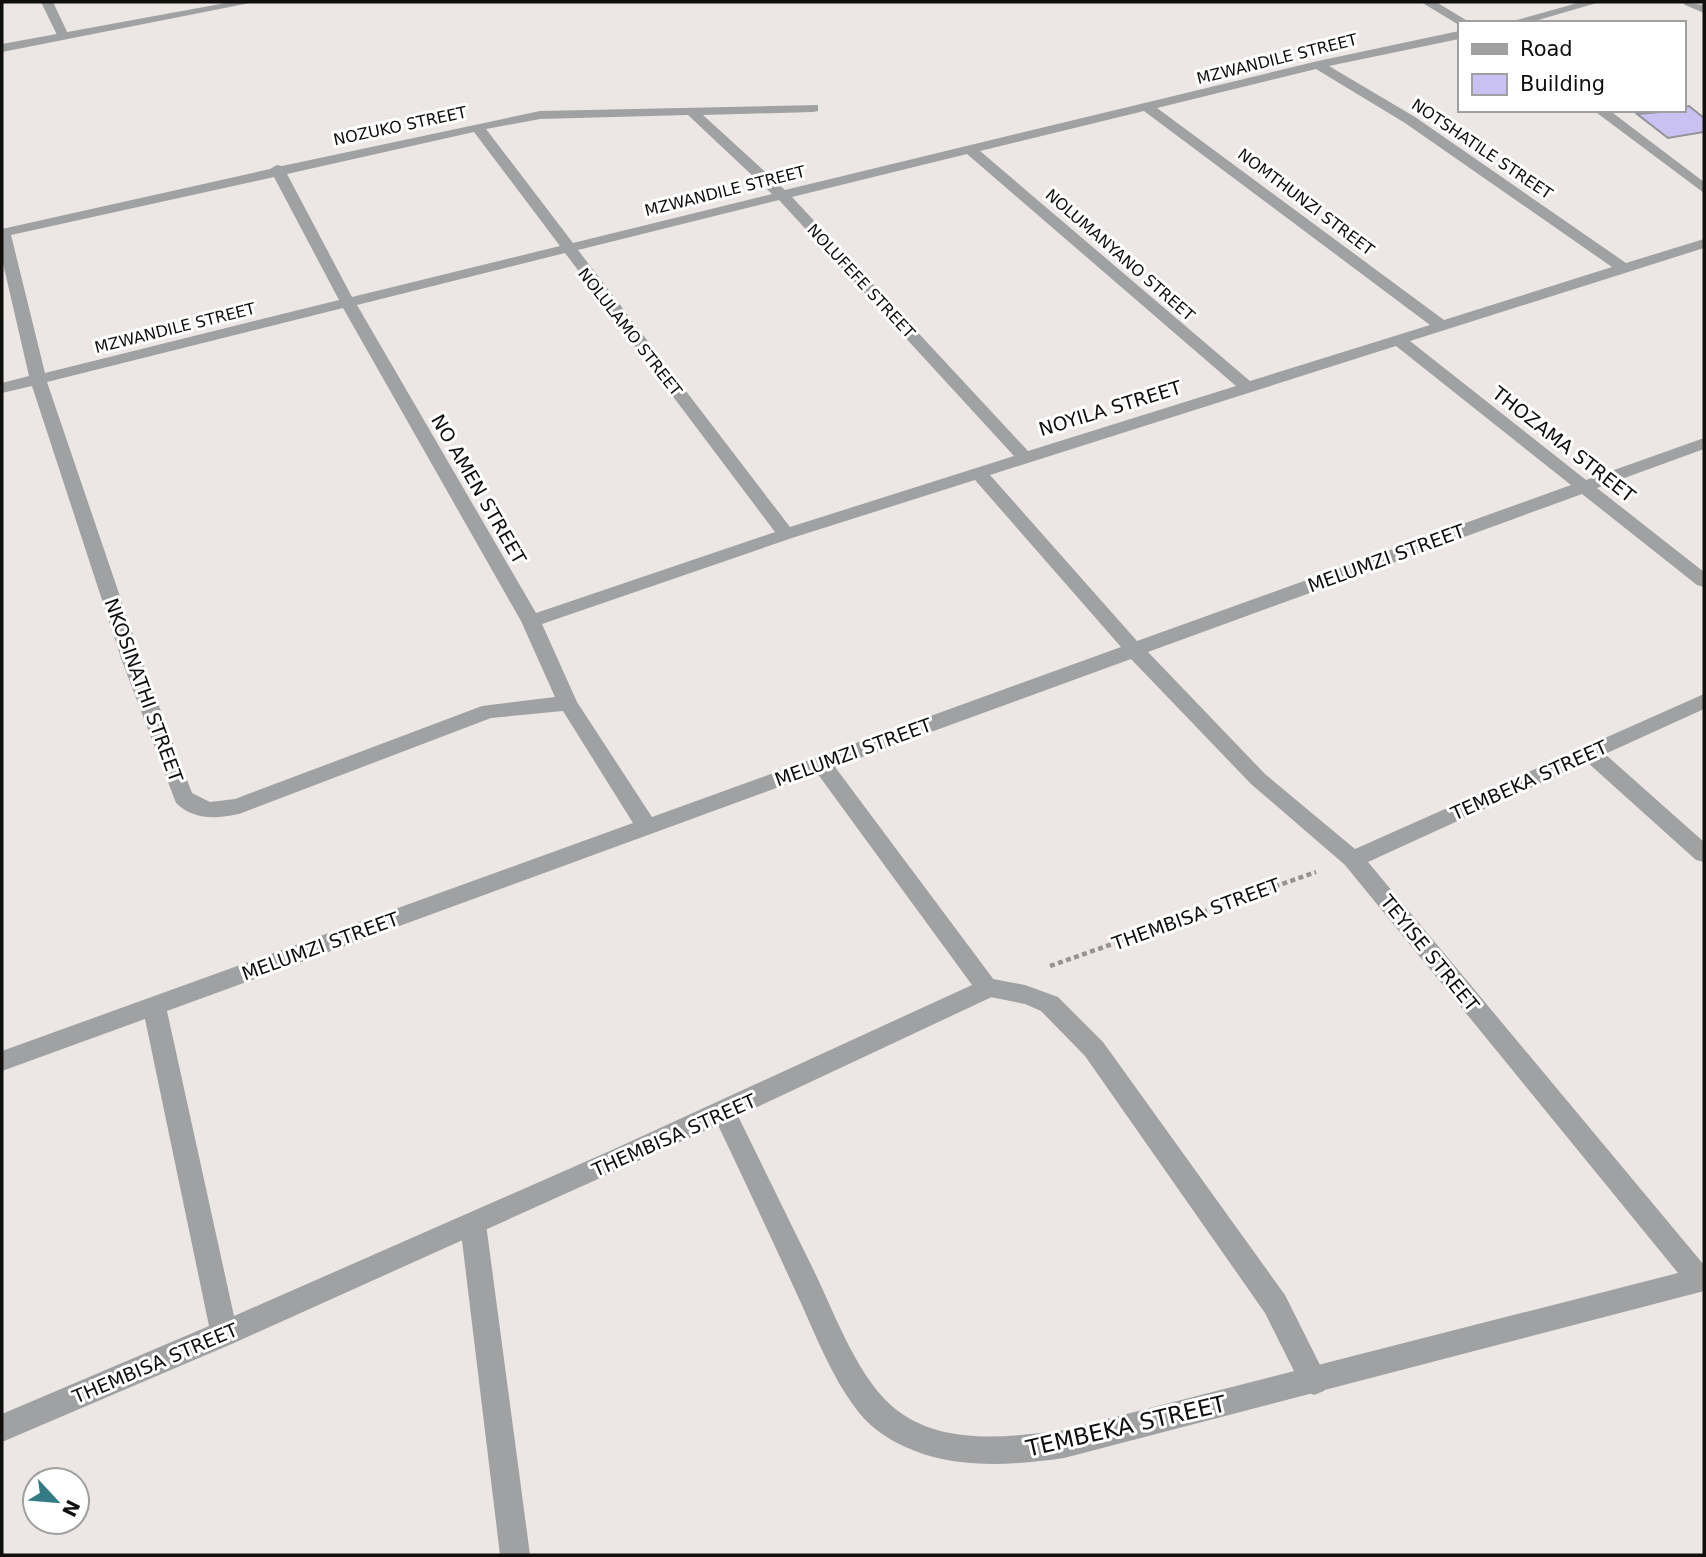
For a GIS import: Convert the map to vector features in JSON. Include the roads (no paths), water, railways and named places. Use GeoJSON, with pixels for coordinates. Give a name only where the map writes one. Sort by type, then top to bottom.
{"type":"FeatureCollection","features":[{"type":"Feature","properties":{"kind":"street"},"geometry":{"type":"LineString","coordinates":[[47,2],[63,36]]}},
{"type":"Feature","properties":{"kind":"street"},"geometry":{"type":"LineString","coordinates":[[2,48],[249,2]]}},
{"type":"Feature","properties":{"kind":"street"},"geometry":{"type":"LineString","coordinates":[[1427,2],[1461,21]]}},
{"type":"Feature","properties":{"kind":"street"},"geometry":{"type":"LineString","coordinates":[[1546,2],[1561,10]]}},
{"type":"Feature","properties":{"kind":"street"},"geometry":{"type":"LineString","coordinates":[[1520,21],[1594,2]]}},
{"type":"Feature","properties":{"kind":"street"},"geometry":{"type":"LineString","coordinates":[[1689,2],[1704,9]]}},
{"type":"Feature","properties":{"kind":"street","name":"MZWANDILE STREET"},"geometry":{"type":"LineString","coordinates":[[2,388],[970,149],[1149,108],[1318,65],[1458,35]]}},
{"type":"Feature","properties":{"kind":"street","name":"NOTSHATILE STREET"},"geometry":{"type":"LineString","coordinates":[[1318,65],[1410,120],[1622,267]]}},
{"type":"Feature","properties":{"kind":"street","name":"NOZUKO STREET"},"geometry":{"type":"LineString","coordinates":[[2,233],[277,169],[540,115],[813,108]]}},
{"type":"Feature","properties":{"kind":"street","name":"NOMTHUNZI STREET"},"geometry":{"type":"LineString","coordinates":[[1149,108],[1441,324]]}},
{"type":"Feature","properties":{"kind":"street","name":"NOLUFEFE STREET"},"geometry":{"type":"LineString","coordinates":[[691,111],[782,195],[1024,457]]}},
{"type":"Feature","properties":{"kind":"street"},"geometry":{"type":"LineString","coordinates":[[1603,112],[1704,189]]}},
{"type":"Feature","properties":{"kind":"street","name":"NOLULAMO STREET"},"geometry":{"type":"LineString","coordinates":[[478,128],[567,249],[786,534]]}},
{"type":"Feature","properties":{"kind":"street","name":"NOLUMANYANO STREET"},"geometry":{"type":"LineString","coordinates":[[970,149],[1247,387]]}},
{"type":"Feature","properties":{"kind":"street","name":"NO AMEN STREET"},"geometry":{"type":"LineString","coordinates":[[277,169],[348,303],[531,621],[568,703],[647,827]]}},
{"type":"Feature","properties":{"kind":"street","name":"NKOSINATHI STREET"},"geometry":{"type":"LineString","coordinates":[[2,233],[38,379],[132,661],[183,797],[191,806],[218,811],[240,806],[489,711],[568,703]]}},
{"type":"Feature","properties":{"kind":"street","name":"NOYILA STREET"},"geometry":{"type":"LineString","coordinates":[[531,621],[977,472],[1704,243]]}},
{"type":"Feature","properties":{"kind":"street","name":"THOZAMA STREET"},"geometry":{"type":"LineString","coordinates":[[1398,340],[1704,581]]}},
{"type":"Feature","properties":{"kind":"street","name":"MELUMZI STREET"},"geometry":{"type":"LineString","coordinates":[[2,1061],[1704,443]]}},
{"type":"Feature","properties":{"kind":"street","name":"TEYISE STREET"},"geometry":{"type":"LineString","coordinates":[[977,472],[1134,650],[1258,779],[1353,859],[1702,1279]]}},
{"type":"Feature","properties":{"kind":"street","name":"TEMBEKA STREET"},"geometry":{"type":"LineString","coordinates":[[1353,859],[1704,701]]}},
{"type":"Feature","properties":{"kind":"street"},"geometry":{"type":"LineString","coordinates":[[1590,753],[1704,854]]}},
{"type":"Feature","properties":{"kind":"street"},"geometry":{"type":"LineString","coordinates":[[821,763],[988,988],[1044,999],[1065,1014],[1094,1049],[1275,1304],[1314,1381]]}},
{"type":"Feature","properties":{"kind":"street","name":"THEMBISA STREET"},"geometry":{"type":"LineString","coordinates":[[2,1428],[224,1334],[724,1113],[988,988]]}},
{"type":"Feature","properties":{"kind":"street"},"geometry":{"type":"LineString","coordinates":[[154,1006],[224,1334]]}},
{"type":"Feature","properties":{"kind":"street","name":"TEMBEKA STREET"},"geometry":{"type":"LineString","coordinates":[[724,1113],[852,1376],[886,1420],[922,1438],[962,1450],[1003,1453],[1064,1444],[1702,1279]]}},
{"type":"Feature","properties":{"kind":"street"},"geometry":{"type":"LineString","coordinates":[[472,1224],[515,1555]]}}]}
